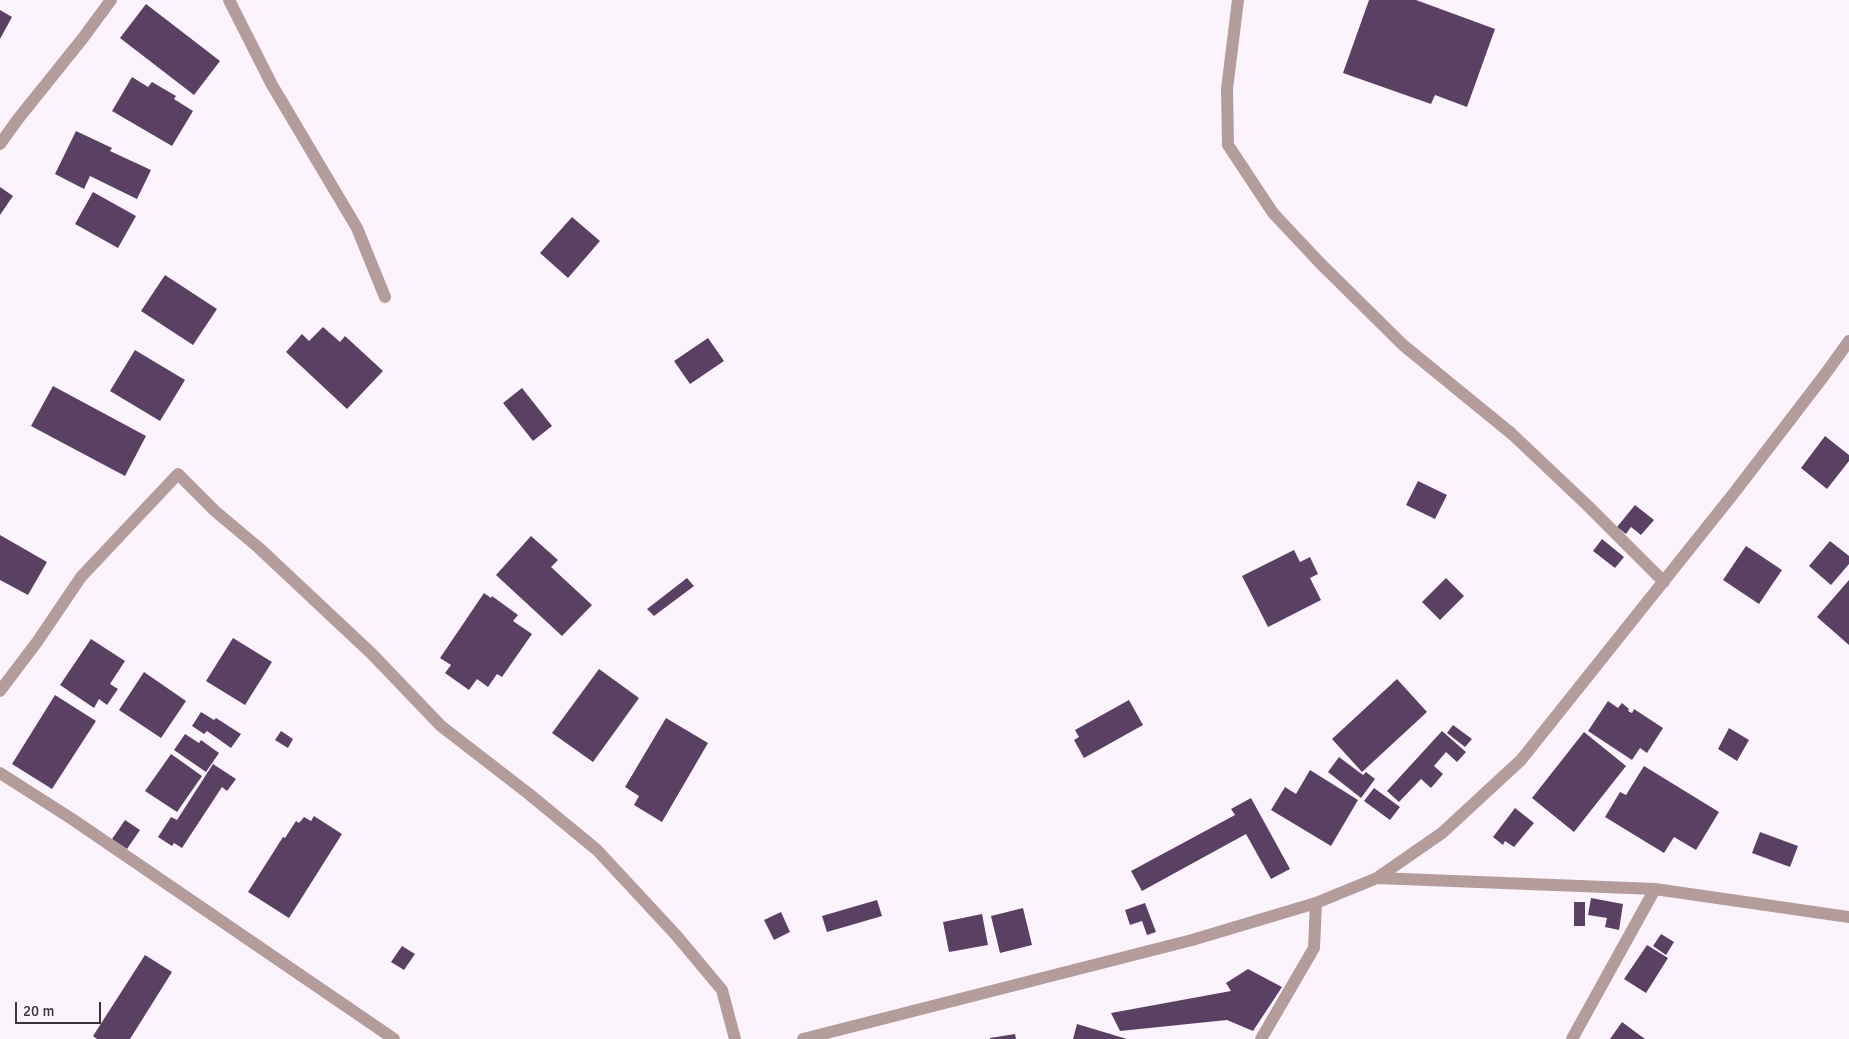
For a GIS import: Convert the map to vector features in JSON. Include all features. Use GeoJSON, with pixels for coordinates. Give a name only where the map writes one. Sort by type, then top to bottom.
{"type":"FeatureCollection","features":[{"type":"Feature","properties":{"kind":"street"},"geometry":{"type":"LineString","coordinates":[[0,144],[84,38],[111,0]]}},
{"type":"Feature","properties":{"kind":"street"},"geometry":{"type":"LineString","coordinates":[[229,0],[272,85],[358,228],[385,297]]}},
{"type":"Feature","properties":{"kind":"street"},"geometry":{"type":"LineString","coordinates":[[1238,0],[1227,88],[1228,146],[1273,213],[1320,263],[1403,345],[1512,434],[1664,582]]}},
{"type":"Feature","properties":{"kind":"street"},"geometry":{"type":"LineString","coordinates":[[803,1039],[1192,940],[1316,903],[1377,878],[1442,832],[1522,760],[1794,416],[1849,341]]}},
{"type":"Feature","properties":{"kind":"street"},"geometry":{"type":"LineString","coordinates":[[0,691],[37,642],[81,577],[178,474],[215,511],[259,548],[372,654],[440,726],[529,794],[597,850],[676,935],[722,990],[735,1039]]}},
{"type":"Feature","properties":{"kind":"street"},"geometry":{"type":"LineString","coordinates":[[0,773],[72,818],[394,1039]]}},
{"type":"Feature","properties":{"kind":"street"},"geometry":{"type":"LineString","coordinates":[[1377,878],[1655,889],[1849,917]]}},
{"type":"Feature","properties":{"kind":"street"},"geometry":{"type":"LineString","coordinates":[[1572,1039],[1655,889]]}},
{"type":"Feature","properties":{"kind":"street"},"geometry":{"type":"LineString","coordinates":[[1261,1039],[1314,948],[1316,903]]}},
{"type":"Feature","properties":{"kind":"building"},"geometry":{"type":"Polygon","coordinates":[[[1369,0],[1416,0],[1495,29],[1467,107],[1435,95],[1431,104],[1343,73],[1369,0]]]}},
{"type":"Feature","properties":{"kind":"building"},"geometry":{"type":"Polygon","coordinates":[[[146,4],[220,61],[194,95],[120,38],[146,4]]]}},
{"type":"Feature","properties":{"kind":"building"},"geometry":{"type":"Polygon","coordinates":[[[0,10],[12,17],[0,39],[0,10]]]}},
{"type":"Feature","properties":{"kind":"building"},"geometry":{"type":"Polygon","coordinates":[[[132,77],[148,87],[152,82],[176,96],[174,99],[193,111],[172,146],[112,111],[132,77]]]}},
{"type":"Feature","properties":{"kind":"building"},"geometry":{"type":"Polygon","coordinates":[[[76,131],[112,148],[110,151],[151,170],[137,199],[90,176],[84,189],[55,174],[76,131]]]}},
{"type":"Feature","properties":{"kind":"building"},"geometry":{"type":"Polygon","coordinates":[[[0,187],[13,196],[0,215],[0,187]]]}},
{"type":"Feature","properties":{"kind":"building"},"geometry":{"type":"Polygon","coordinates":[[[93,192],[136,216],[118,248],[75,224],[93,192]]]}},
{"type":"Feature","properties":{"kind":"building"},"geometry":{"type":"Polygon","coordinates":[[[572,217],[600,241],[568,278],[540,253],[572,217]]]}},
{"type":"Feature","properties":{"kind":"building"},"geometry":{"type":"Polygon","coordinates":[[[165,275],[217,309],[193,345],[141,311],[165,275]]]}},
{"type":"Feature","properties":{"kind":"building"},"geometry":{"type":"Polygon","coordinates":[[[323,327],[340,342],[345,336],[383,371],[347,409],[286,352],[302,334],[309,341],[323,327]]]}},
{"type":"Feature","properties":{"kind":"building"},"geometry":{"type":"Polygon","coordinates":[[[708,338],[724,361],[690,384],[674,361],[708,338]]]}},
{"type":"Feature","properties":{"kind":"building"},"geometry":{"type":"Polygon","coordinates":[[[135,350],[185,380],[160,421],[110,391],[135,350]]]}},
{"type":"Feature","properties":{"kind":"building"},"geometry":{"type":"Polygon","coordinates":[[[53,386],[146,436],[125,476],[31,426],[53,386]]]}},
{"type":"Feature","properties":{"kind":"building"},"geometry":{"type":"Polygon","coordinates":[[[522,388],[552,426],[533,441],[503,403],[522,388]]]}},
{"type":"Feature","properties":{"kind":"building"},"geometry":{"type":"Polygon","coordinates":[[[1825,436],[1849,455],[1849,461],[1827,489],[1801,468],[1825,436]]]}},
{"type":"Feature","properties":{"kind":"building"},"geometry":{"type":"Polygon","coordinates":[[[1418,481],[1447,495],[1435,519],[1406,505],[1418,481]]]}},
{"type":"Feature","properties":{"kind":"building"},"geometry":{"type":"Polygon","coordinates":[[[1635,505],[1654,520],[1641,535],[1631,527],[1626,534],[1617,527],[1635,505]]]}},
{"type":"Feature","properties":{"kind":"building"},"geometry":{"type":"Polygon","coordinates":[[[0,535],[47,562],[28,595],[0,580],[0,535]]]}},
{"type":"Feature","properties":{"kind":"building"},"geometry":{"type":"Polygon","coordinates":[[[531,536],[558,560],[551,567],[592,605],[562,636],[496,575],[531,536]]]}},
{"type":"Feature","properties":{"kind":"building"},"geometry":{"type":"Polygon","coordinates":[[[1602,539],[1624,557],[1615,568],[1593,551],[1602,539]]]}},
{"type":"Feature","properties":{"kind":"building"},"geometry":{"type":"Polygon","coordinates":[[[1830,541],[1849,556],[1849,564],[1831,585],[1809,566],[1830,541]]]}},
{"type":"Feature","properties":{"kind":"building"},"geometry":{"type":"Polygon","coordinates":[[[1746,546],[1782,570],[1759,604],[1723,580],[1746,546]]]}},
{"type":"Feature","properties":{"kind":"building"},"geometry":{"type":"Polygon","coordinates":[[[1294,550],[1300,562],[1310,557],[1318,574],[1310,578],[1321,600],[1268,627],[1242,576],[1294,550]]]}},
{"type":"Feature","properties":{"kind":"building"},"geometry":{"type":"Polygon","coordinates":[[[687,578],[694,586],[654,616],[647,609],[687,578]]]}},
{"type":"Feature","properties":{"kind":"building"},"geometry":{"type":"Polygon","coordinates":[[[1446,578],[1464,596],[1440,620],[1422,602],[1446,578]]]}},
{"type":"Feature","properties":{"kind":"building"},"geometry":{"type":"Polygon","coordinates":[[[1849,580],[1849,645],[1817,617],[1849,580]]]}},
{"type":"Feature","properties":{"kind":"building"},"geometry":{"type":"Polygon","coordinates":[[[484,593],[491,598],[492,596],[518,615],[513,621],[532,634],[502,677],[497,674],[488,687],[477,679],[469,690],[445,673],[451,665],[440,658],[484,593]]]}},
{"type":"Feature","properties":{"kind":"building"},"geometry":{"type":"Polygon","coordinates":[[[233,638],[272,662],[245,705],[206,681],[233,638]]]}},
{"type":"Feature","properties":{"kind":"building"},"geometry":{"type":"Polygon","coordinates":[[[91,639],[125,661],[110,684],[118,689],[107,705],[99,699],[94,708],[60,685],[91,639]]]}},
{"type":"Feature","properties":{"kind":"building"},"geometry":{"type":"Polygon","coordinates":[[[599,669],[639,698],[593,762],[552,733],[599,669]]]}},
{"type":"Feature","properties":{"kind":"building"},"geometry":{"type":"Polygon","coordinates":[[[144,672],[186,701],[161,738],[119,710],[144,672]]]}},
{"type":"Feature","properties":{"kind":"building"},"geometry":{"type":"Polygon","coordinates":[[[1397,679],[1427,712],[1362,772],[1332,739],[1397,679]]]}},
{"type":"Feature","properties":{"kind":"building"},"geometry":{"type":"Polygon","coordinates":[[[55,695],[96,721],[52,789],[12,764],[55,695]]]}},
{"type":"Feature","properties":{"kind":"building"},"geometry":{"type":"Polygon","coordinates":[[[1129,700],[1143,725],[1084,758],[1074,740],[1079,737],[1075,730],[1129,700]]]}},
{"type":"Feature","properties":{"kind":"building"},"geometry":{"type":"Polygon","coordinates":[[[1608,701],[1618,708],[1622,703],[1629,709],[1628,711],[1632,713],[1634,709],[1663,728],[1647,753],[1640,748],[1632,760],[1588,731],[1608,701]]]}},
{"type":"Feature","properties":{"kind":"building"},"geometry":{"type":"Polygon","coordinates":[[[201,712],[214,720],[216,718],[241,734],[231,748],[207,731],[204,734],[192,726],[201,712]]]}},
{"type":"Feature","properties":{"kind":"building"},"geometry":{"type":"Polygon","coordinates":[[[666,718],[708,743],[662,822],[634,805],[639,796],[625,787],[666,718]]]}},
{"type":"Feature","properties":{"kind":"building"},"geometry":{"type":"Polygon","coordinates":[[[1453,725],[1472,739],[1465,747],[1447,733],[1453,725]]]}},
{"type":"Feature","properties":{"kind":"building"},"geometry":{"type":"Polygon","coordinates":[[[1729,728],[1749,740],[1737,761],[1718,749],[1729,728]]]}},
{"type":"Feature","properties":{"kind":"building"},"geometry":{"type":"Polygon","coordinates":[[[281,731],[293,739],[288,748],[275,740],[281,731]]]}},
{"type":"Feature","properties":{"kind":"building"},"geometry":{"type":"Polygon","coordinates":[[[1442,731],[1466,752],[1457,762],[1446,752],[1434,766],[1443,774],[1431,788],[1421,779],[1399,802],[1387,791],[1442,731]]]}},
{"type":"Feature","properties":{"kind":"building"},"geometry":{"type":"Polygon","coordinates":[[[1584,732],[1626,766],[1574,832],[1532,798],[1584,732]]]}},
{"type":"Feature","properties":{"kind":"building"},"geometry":{"type":"Polygon","coordinates":[[[185,734],[199,743],[201,740],[219,753],[206,772],[174,750],[185,734]]]}},
{"type":"Feature","properties":{"kind":"building"},"geometry":{"type":"Polygon","coordinates":[[[171,754],[202,776],[177,812],[145,791],[171,754]]]}},
{"type":"Feature","properties":{"kind":"building"},"geometry":{"type":"Polygon","coordinates":[[[1339,757],[1363,775],[1366,772],[1375,779],[1361,798],[1328,772],[1339,757]]]}},
{"type":"Feature","properties":{"kind":"building"},"geometry":{"type":"Polygon","coordinates":[[[213,764],[236,779],[227,791],[222,787],[182,848],[174,843],[172,846],[158,837],[171,817],[177,820],[213,764]]]}},
{"type":"Feature","properties":{"kind":"building"},"geometry":{"type":"Polygon","coordinates":[[[1644,766],[1719,812],[1696,850],[1674,837],[1664,853],[1605,817],[1620,792],[1626,795],[1644,766]]]}},
{"type":"Feature","properties":{"kind":"building"},"geometry":{"type":"Polygon","coordinates":[[[1310,770],[1358,800],[1331,846],[1271,810],[1285,787],[1296,794],[1310,770]]]}},
{"type":"Feature","properties":{"kind":"building"},"geometry":{"type":"Polygon","coordinates":[[[1374,788],[1400,807],[1390,820],[1364,801],[1374,788]]]}},
{"type":"Feature","properties":{"kind":"building"},"geometry":{"type":"Polygon","coordinates":[[[1251,798],[1290,869],[1271,879],[1246,834],[1142,891],[1131,871],[1235,815],[1231,809],[1251,798]]]}},
{"type":"Feature","properties":{"kind":"building"},"geometry":{"type":"Polygon","coordinates":[[[1515,808],[1534,823],[1514,847],[1505,841],[1503,845],[1493,837],[1515,808]]]}},
{"type":"Feature","properties":{"kind":"building"},"geometry":{"type":"Polygon","coordinates":[[[314,816],[342,834],[289,918],[248,892],[283,837],[285,838],[296,821],[299,823],[304,817],[311,821],[314,816]]]}},
{"type":"Feature","properties":{"kind":"building"},"geometry":{"type":"Polygon","coordinates":[[[125,820],[140,830],[127,849],[112,839],[125,820]]]}},
{"type":"Feature","properties":{"kind":"building"},"geometry":{"type":"Polygon","coordinates":[[[1760,832],[1798,846],[1790,867],[1752,853],[1760,832]]]}},
{"type":"Feature","properties":{"kind":"building"},"geometry":{"type":"Polygon","coordinates":[[[1591,898],[1623,904],[1619,930],[1605,927],[1607,918],[1588,915],[1591,898]]]}},
{"type":"Feature","properties":{"kind":"building"},"geometry":{"type":"Polygon","coordinates":[[[877,900],[882,916],[827,932],[822,916],[877,900]]]}},
{"type":"Feature","properties":{"kind":"building"},"geometry":{"type":"Polygon","coordinates":[[[1574,902],[1585,902],[1585,926],[1574,926],[1574,902]]]}},
{"type":"Feature","properties":{"kind":"building"},"geometry":{"type":"Polygon","coordinates":[[[1145,903],[1156,932],[1147,935],[1142,921],[1130,925],[1125,910],[1145,903]]]}},
{"type":"Feature","properties":{"kind":"building"},"geometry":{"type":"Polygon","coordinates":[[[1023,908],[1032,945],[1000,953],[991,916],[1023,908]]]}},
{"type":"Feature","properties":{"kind":"building"},"geometry":{"type":"Polygon","coordinates":[[[781,912],[790,932],[774,940],[764,920],[781,912]]]}},
{"type":"Feature","properties":{"kind":"building"},"geometry":{"type":"Polygon","coordinates":[[[982,914],[988,945],[949,952],[943,922],[982,914]]]}},
{"type":"Feature","properties":{"kind":"building"},"geometry":{"type":"Polygon","coordinates":[[[1661,934],[1674,942],[1666,955],[1653,946],[1661,934]]]}},
{"type":"Feature","properties":{"kind":"building"},"geometry":{"type":"Polygon","coordinates":[[[1647,945],[1668,958],[1646,993],[1624,979],[1647,945]]]}},
{"type":"Feature","properties":{"kind":"building"},"geometry":{"type":"Polygon","coordinates":[[[402,946],[415,954],[404,970],[391,962],[402,946]]]}},
{"type":"Feature","properties":{"kind":"building"},"geometry":{"type":"Polygon","coordinates":[[[145,955],[172,972],[130,1039],[97,1039],[93,1036],[145,955]]]}},
{"type":"Feature","properties":{"kind":"building"},"geometry":{"type":"Polygon","coordinates":[[[1248,969],[1282,987],[1253,1031],[1227,1020],[1120,1031],[1111,1013],[1231,991],[1226,983],[1248,969]]]}},
{"type":"Feature","properties":{"kind":"building"},"geometry":{"type":"Polygon","coordinates":[[[1622,1022],[1645,1039],[1610,1039],[1622,1022]]]}},
{"type":"Feature","properties":{"kind":"building"},"geometry":{"type":"Polygon","coordinates":[[[1077,1024],[1127,1039],[1073,1039],[1077,1024]]]}},
{"type":"Feature","properties":{"kind":"building"},"geometry":{"type":"Polygon","coordinates":[[[1015,1034],[1016,1039],[990,1039],[990,1038],[1015,1034]]]}}]}
